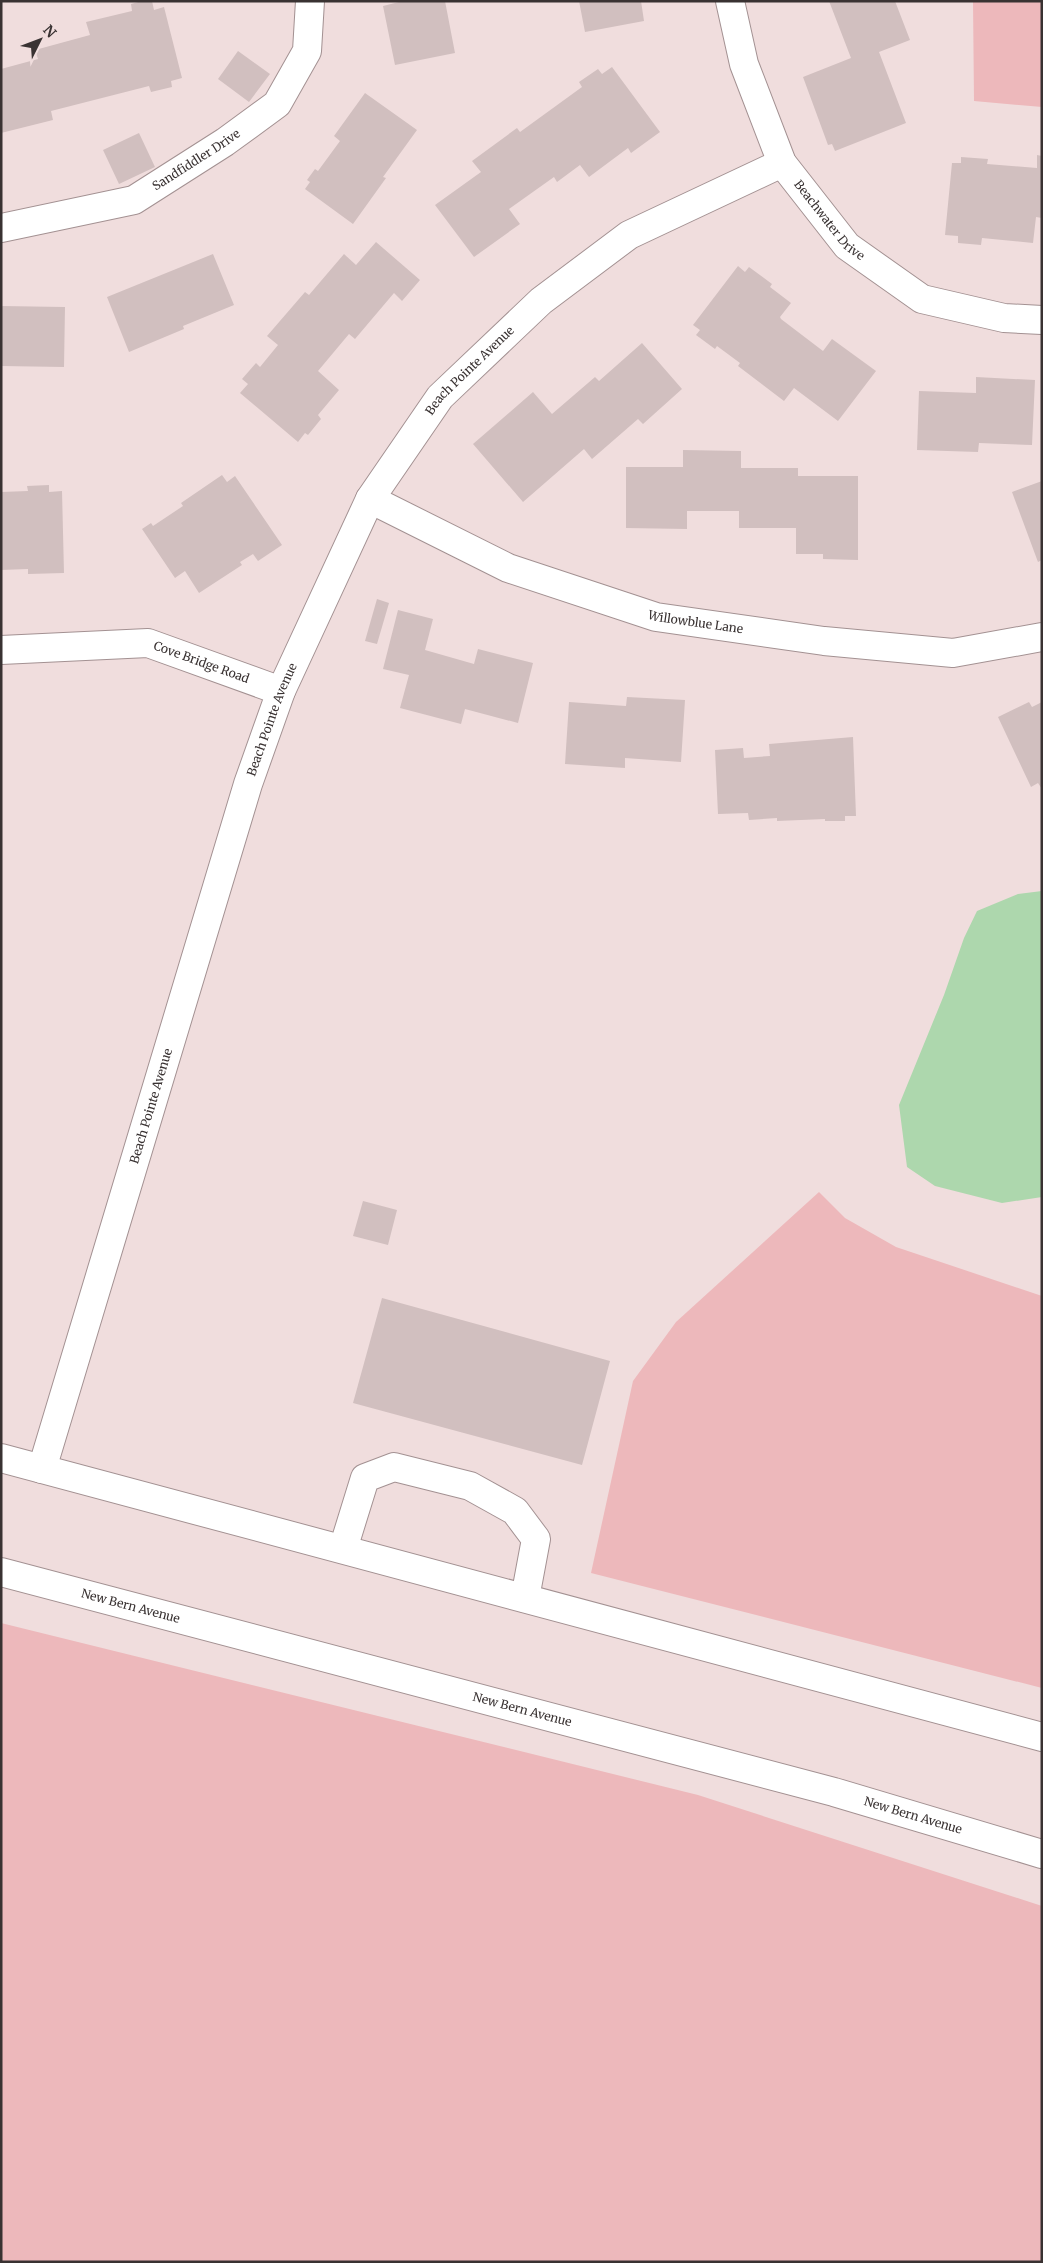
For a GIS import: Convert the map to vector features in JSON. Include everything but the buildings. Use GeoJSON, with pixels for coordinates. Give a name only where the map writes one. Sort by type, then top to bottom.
{"type":"FeatureCollection","features":[{"type":"Feature","properties":{"kind":"street","name":"Sandfiddler Drive"},"geometry":{"type":"LineString","coordinates":[[1,228],[134,200],[225,142],[277,104],[307,52],[310,1]]}},
{"type":"Feature","properties":{"kind":"street","name":"Beachwater Drive"},"geometry":{"type":"LineString","coordinates":[[730,1],[744,64],[782,163],[847,246],[922,299],[1004,318],[1042,320]]}},
{"type":"Feature","properties":{"kind":"street","name":"Beach Pointe Avenue"},"geometry":{"type":"LineString","coordinates":[[42,1469],[248,784],[281,691],[370,499],[440,396],[541,301],[630,235],[782,163]]}},
{"type":"Feature","properties":{"kind":"street","name":"Willowblue Lane"},"geometry":{"type":"LineString","coordinates":[[370,499],[508,568],[656,617],[824,642],[953,653],[1042,637]]}},
{"type":"Feature","properties":{"kind":"street","name":"Cove Bridge Road"},"geometry":{"type":"LineString","coordinates":[[1,650],[148,643],[281,691]]}},
{"type":"Feature","properties":{"kind":"street"},"geometry":{"type":"LineString","coordinates":[[1,1458],[1042,1737]]}},
{"type":"Feature","properties":{"kind":"street"},"geometry":{"type":"LineString","coordinates":[[343,1549],[365,1478],[394,1467],[470,1486],[515,1511],[536,1539],[525,1598]]}},
{"type":"Feature","properties":{"kind":"street","name":"New Bern Avenue"},"geometry":{"type":"LineString","coordinates":[[1,1572],[834,1792],[1042,1854]]}},
{"type":"Feature","properties":{"kind":"shaded area"},"geometry":{"type":"Polygon","coordinates":[[[973,1],[1042,1],[1042,107],[974,101],[973,1]]]}},
{"type":"Feature","properties":{"kind":"shaded area"},"geometry":{"type":"Polygon","coordinates":[[[1042,891],[1042,1197],[1002,1203],[935,1186],[907,1167],[899,1105],[944,995],[964,938],[977,911],[1018,894],[1042,891]]]}},
{"type":"Feature","properties":{"kind":"shaded area"},"geometry":{"type":"Polygon","coordinates":[[[819,1192],[845,1218],[896,1247],[1042,1296],[1042,1688],[591,1573],[633,1381],[676,1322],[819,1192]]]}},
{"type":"Feature","properties":{"kind":"shaded area"},"geometry":{"type":"Polygon","coordinates":[[[1,1623],[698,1795],[1042,1906],[1042,2262],[1,2262],[1,1623]]]}}]}
